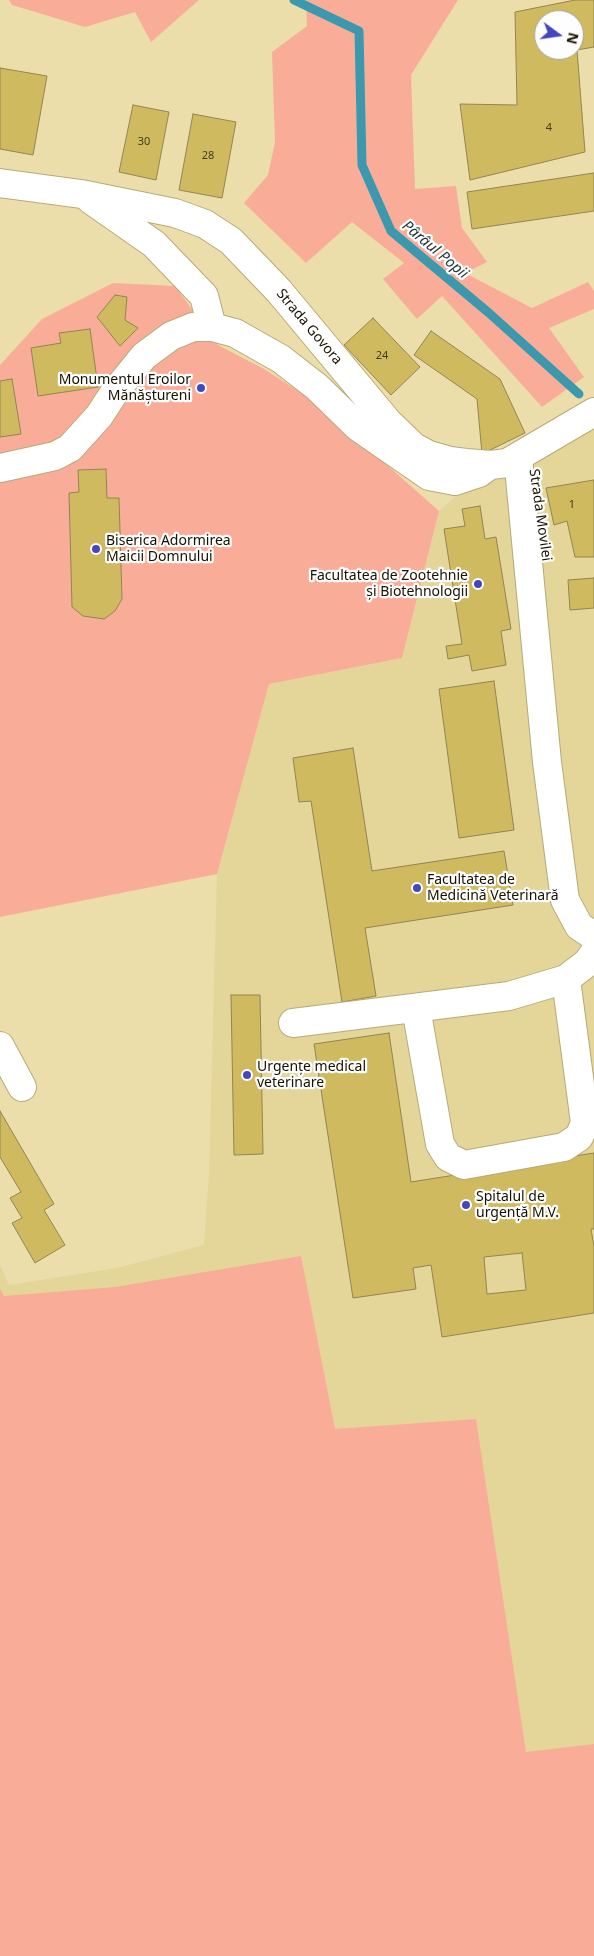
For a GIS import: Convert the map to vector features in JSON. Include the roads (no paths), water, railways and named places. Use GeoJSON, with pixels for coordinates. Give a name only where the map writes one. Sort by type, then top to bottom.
{"type":"FeatureCollection","features":[{"type":"Feature","properties":{"kind":"street","name":"Strada Govora"},"geometry":{"type":"LineString","coordinates":[[0,183],[81,194],[175,213],[205,224],[231,241],[279,291],[388,422],[414,447],[429,455],[450,461],[491,464],[508,463],[594,412]]}},
{"type":"Feature","properties":{"kind":"street"},"geometry":{"type":"LineString","coordinates":[[81,194],[154,244],[204,296],[212,327]]}},
{"type":"Feature","properties":{"kind":"street"},"geometry":{"type":"LineString","coordinates":[[0,468],[54,456],[70,448],[100,416],[114,394],[144,356],[171,336],[193,327],[212,327],[236,332],[281,359],[317,388],[358,427],[429,476],[455,481],[479,473],[491,464]]}},
{"type":"Feature","properties":{"kind":"street"},"geometry":{"type":"LineString","coordinates":[[525,452],[547,762],[565,900],[579,926],[594,936]]}},
{"type":"Feature","properties":{"kind":"street","name":"Strada Movilei"},"geometry":{"type":"LineString","coordinates":[[525,452],[550,581]]}},
{"type":"Feature","properties":{"kind":"street"},"geometry":{"type":"LineString","coordinates":[[293,1023],[509,996],[566,978],[587,963],[594,953]]}},
{"type":"Feature","properties":{"kind":"street"},"geometry":{"type":"LineString","coordinates":[[416,1008],[440,1144],[448,1157],[464,1165],[564,1147],[579,1137],[585,1123],[566,978]]}},
{"type":"Feature","properties":{"kind":"street"},"geometry":{"type":"LineString","coordinates":[[0,1046],[22,1087]]}},
{"type":"Feature","properties":{"kind":"waterway","name":"Pârâul Popii"},"geometry":{"type":"LineString","coordinates":[[294,0],[359,31],[362,165],[391,231],[489,313],[579,394]]}},
{"type":"Feature","properties":{"kind":"place","name":"Monumentul Eroilor Mănăștureni"},"geometry":{"type":"Point","coordinates":[201,388]}},
{"type":"Feature","properties":{"kind":"place","name":"Biserica Adormirea Maicii Domnului"},"geometry":{"type":"Point","coordinates":[96,549]}},
{"type":"Feature","properties":{"kind":"place","name":"Facultatea de Zootehnie și Biotehnologii"},"geometry":{"type":"Point","coordinates":[478,584]}},
{"type":"Feature","properties":{"kind":"place","name":"Facultatea de Medicină Veterinară"},"geometry":{"type":"Point","coordinates":[417,888]}},
{"type":"Feature","properties":{"kind":"place","name":"Urgențe medical veterinare"},"geometry":{"type":"Point","coordinates":[247,1075]}},
{"type":"Feature","properties":{"kind":"place","name":"Spitalul de urgență M.V."},"geometry":{"type":"Point","coordinates":[466,1205]}}]}
